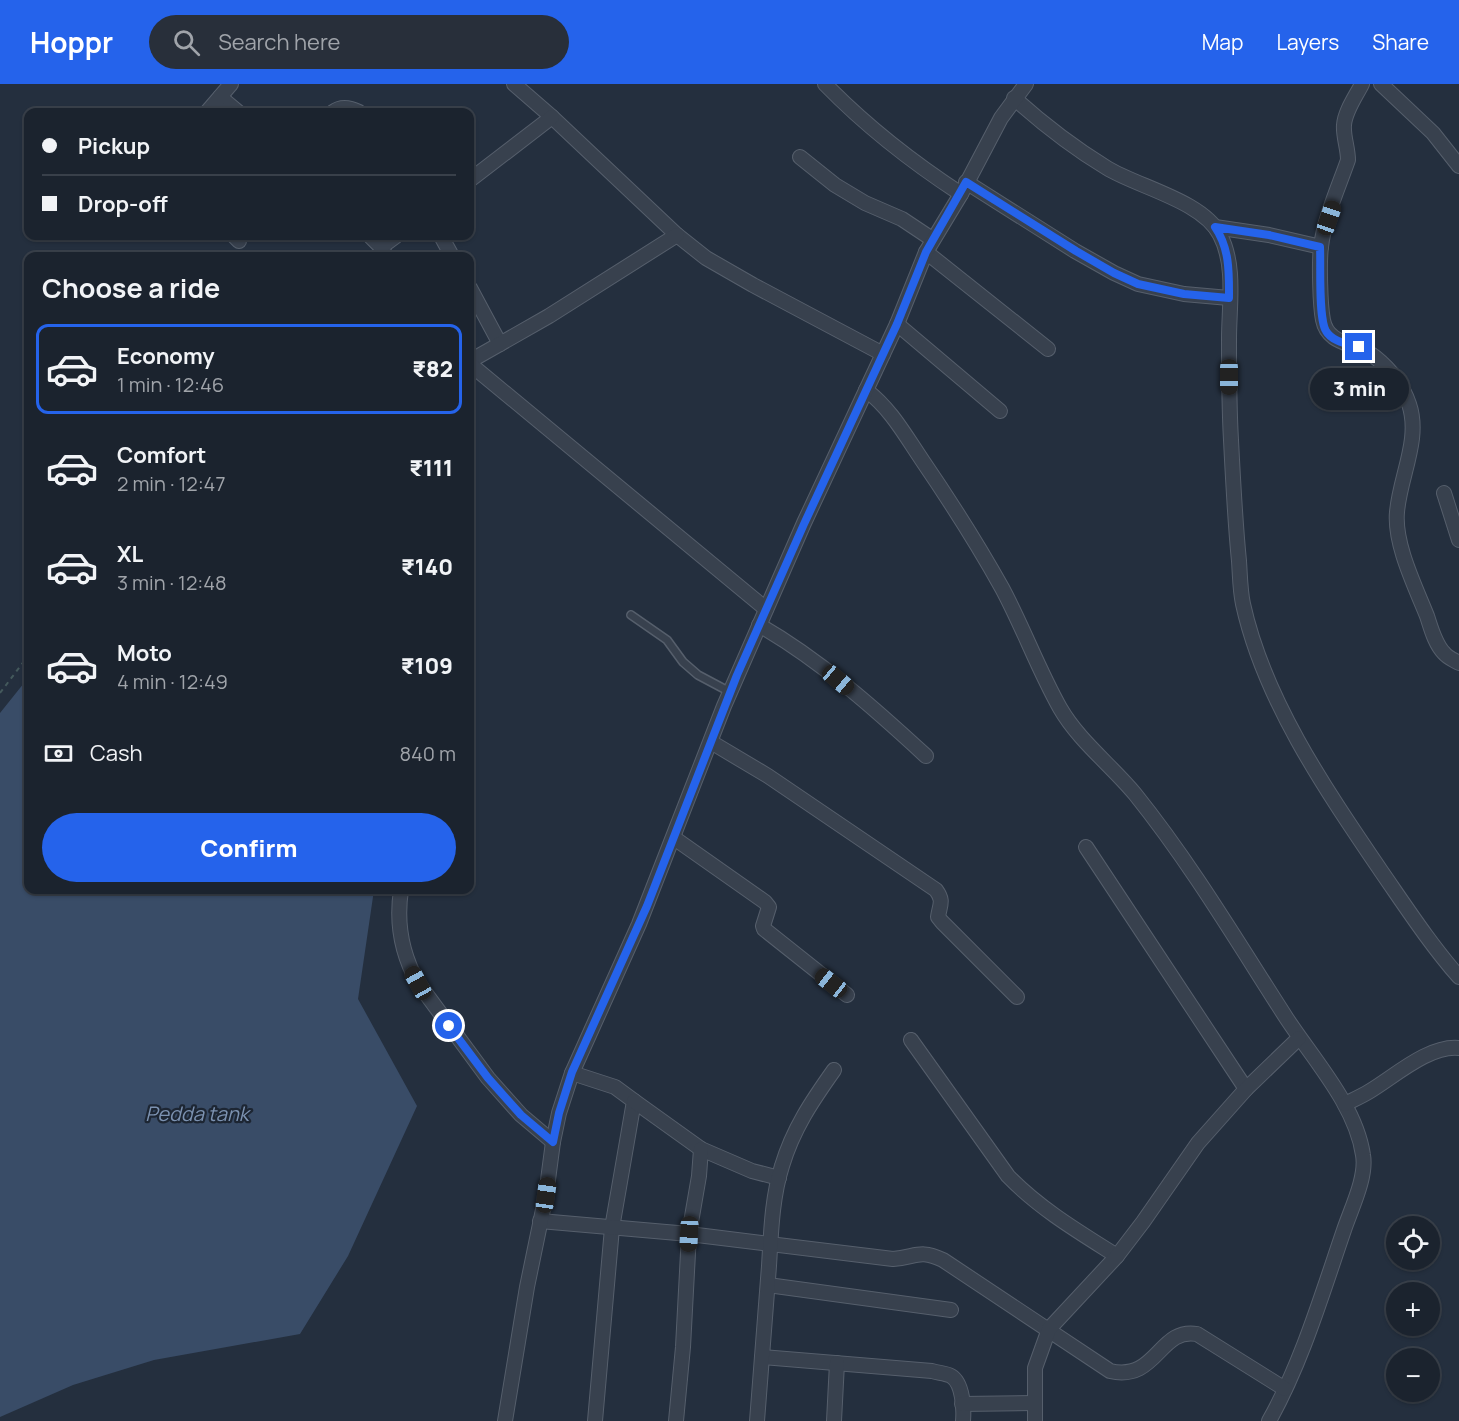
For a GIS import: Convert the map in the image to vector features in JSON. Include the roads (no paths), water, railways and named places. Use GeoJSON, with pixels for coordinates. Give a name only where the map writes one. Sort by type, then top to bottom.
{"type":"FeatureCollection","features":[{"type":"Feature","properties":{"kind":"street"},"geometry":{"type":"LineString","coordinates":[[210,108],[231,84]]}},
{"type":"Feature","properties":{"kind":"street"},"geometry":{"type":"LineString","coordinates":[[514,84],[676,235],[706,258],[883,354]]}},
{"type":"Feature","properties":{"kind":"street"},"geometry":{"type":"LineString","coordinates":[[825,84],[867,124],[918,166],[964,188],[1114,273],[1138,284],[1184,294],[1229,298]]}},
{"type":"Feature","properties":{"kind":"street"},"geometry":{"type":"LineString","coordinates":[[505,1421],[553,1142],[559,1113],[572,1072],[639,924],[730,692],[897,324],[926,252],[964,188],[991,135],[1014,98],[1026,84]]}},
{"type":"Feature","properties":{"kind":"street"},"geometry":{"type":"LineString","coordinates":[[1362,84],[1344,125],[1348,160],[1320,247],[1322,317],[1326,331],[1333,339],[1359,347],[1374,356],[1388,369],[1401,386],[1409,405],[1413,421],[1412,439],[1396,513],[1398,530],[1408,567],[1438,644],[1442,652],[1459,663]]}},
{"type":"Feature","properties":{"kind":"street"},"geometry":{"type":"LineString","coordinates":[[1381,84],[1433,133],[1459,166]]}},
{"type":"Feature","properties":{"kind":"street"},"geometry":{"type":"LineString","coordinates":[[220,97],[233,108]]}},
{"type":"Feature","properties":{"kind":"street"},"geometry":{"type":"LineString","coordinates":[[1014,98],[1047,127],[1109,170],[1181,202],[1199,213],[1220,234],[1227,258],[1229,397],[1234,514],[1243,602],[1261,663],[1288,720],[1344,816],[1436,952],[1459,977]]}},
{"type":"Feature","properties":{"kind":"street"},"geometry":{"type":"LineString","coordinates":[[474,177],[552,117]]}},
{"type":"Feature","properties":{"kind":"street"},"geometry":{"type":"LineString","coordinates":[[800,157],[835,185],[865,203],[902,219],[932,239]]}},
{"type":"Feature","properties":{"kind":"street"},"geometry":{"type":"LineString","coordinates":[[1215,227],[1269,235],[1320,247]]}},
{"type":"Feature","properties":{"kind":"street"},"geometry":{"type":"LineString","coordinates":[[474,360],[549,316],[676,235]]}},
{"type":"Feature","properties":{"kind":"street"},"geometry":{"type":"LineString","coordinates":[[374,240],[384,252]]}},
{"type":"Feature","properties":{"kind":"street"},"geometry":{"type":"LineString","coordinates":[[926,252],[1048,349]]}},
{"type":"Feature","properties":{"kind":"street"},"geometry":{"type":"LineString","coordinates":[[474,295],[500,344]]}},
{"type":"Feature","properties":{"kind":"street"},"geometry":{"type":"LineString","coordinates":[[897,324],[1000,411]]}},
{"type":"Feature","properties":{"kind":"street"},"geometry":{"type":"LineString","coordinates":[[474,365],[766,609]]}},
{"type":"Feature","properties":{"kind":"street"},"geometry":{"type":"LineString","coordinates":[[866,390],[883,403],[946,496],[1002,589],[1062,712],[1090,747],[1133,792],[1177,849],[1299,1038],[1345,1104],[1359,1140],[1364,1169],[1317,1309],[1285,1389],[1269,1421]]}},
{"type":"Feature","properties":{"kind":"street"},"geometry":{"type":"LineString","coordinates":[[1444,493],[1459,540]]}},
{"type":"Feature","properties":{"kind":"street"},"geometry":{"type":"LineString","coordinates":[[759,625],[822,667],[926,756]]}},
{"type":"Feature","properties":{"kind":"street"},"geometry":{"type":"LineString","coordinates":[[711,742],[768,776],[936,890],[943,904],[938,917],[1017,997]]}},
{"type":"Feature","properties":{"kind":"street"},"geometry":{"type":"LineString","coordinates":[[674,838],[765,902],[769,908],[764,929],[847,995]]}},
{"type":"Feature","properties":{"kind":"street"},"geometry":{"type":"LineString","coordinates":[[1086,847],[1245,1089]]}},
{"type":"Feature","properties":{"kind":"street"},"geometry":{"type":"LineString","coordinates":[[400,894],[399,926],[409,967],[418,983],[488,1078],[521,1115],[553,1142]]}},
{"type":"Feature","properties":{"kind":"street"},"geometry":{"type":"LineString","coordinates":[[1035,1421],[1035,1368],[1049,1329],[1118,1256],[1198,1143],[1245,1089],[1299,1038]]}},
{"type":"Feature","properties":{"kind":"street"},"geometry":{"type":"LineString","coordinates":[[911,1040],[1008,1176],[1057,1218],[1118,1256]]}},
{"type":"Feature","properties":{"kind":"street"},"geometry":{"type":"LineString","coordinates":[[1345,1104],[1369,1092],[1421,1058],[1449,1047],[1459,1048]]}},
{"type":"Feature","properties":{"kind":"street"},"geometry":{"type":"LineString","coordinates":[[757,1421],[771,1243],[779,1178],[791,1138],[803,1114],[834,1070]]}},
{"type":"Feature","properties":{"kind":"street"},"geometry":{"type":"LineString","coordinates":[[572,1072],[615,1087],[701,1149],[752,1171],[779,1178]]}},
{"type":"Feature","properties":{"kind":"street"},"geometry":{"type":"LineString","coordinates":[[596,1421],[612,1228],[634,1101]]}},
{"type":"Feature","properties":{"kind":"street"},"geometry":{"type":"LineString","coordinates":[[676,1421],[683,1347],[689,1234],[701,1149]]}},
{"type":"Feature","properties":{"kind":"street"},"geometry":{"type":"LineString","coordinates":[[540,1221],[689,1234],[893,1259],[929,1253],[1049,1329],[1110,1371],[1119,1374],[1128,1373],[1150,1363],[1174,1337],[1187,1332],[1197,1334],[1285,1389]]}},
{"type":"Feature","properties":{"kind":"street"},"geometry":{"type":"LineString","coordinates":[[768,1285],[951,1310]]}},
{"type":"Feature","properties":{"kind":"street"},"geometry":{"type":"LineString","coordinates":[[762,1357],[932,1371],[950,1375],[957,1381],[963,1421]]}},
{"type":"Feature","properties":{"kind":"street"},"geometry":{"type":"LineString","coordinates":[[834,1421],[837,1363]]}},
{"type":"Feature","properties":{"kind":"street"},"geometry":{"type":"LineString","coordinates":[[962,1404],[1035,1403]]}},
{"type":"Feature","properties":{"kind":"lane"},"geometry":{"type":"LineString","coordinates":[[631,615],[667,640],[683,662],[698,675],[730,692]]}},
{"type":"Feature","properties":{"kind":"water","name":"Pedda tank"},"geometry":{"type":"Polygon","coordinates":[[[24,683],[24,894],[373,894],[358,999],[417,1106],[348,1256],[300,1334],[154,1360],[73,1385],[0,1417],[0,713],[24,683]]]}}]}
